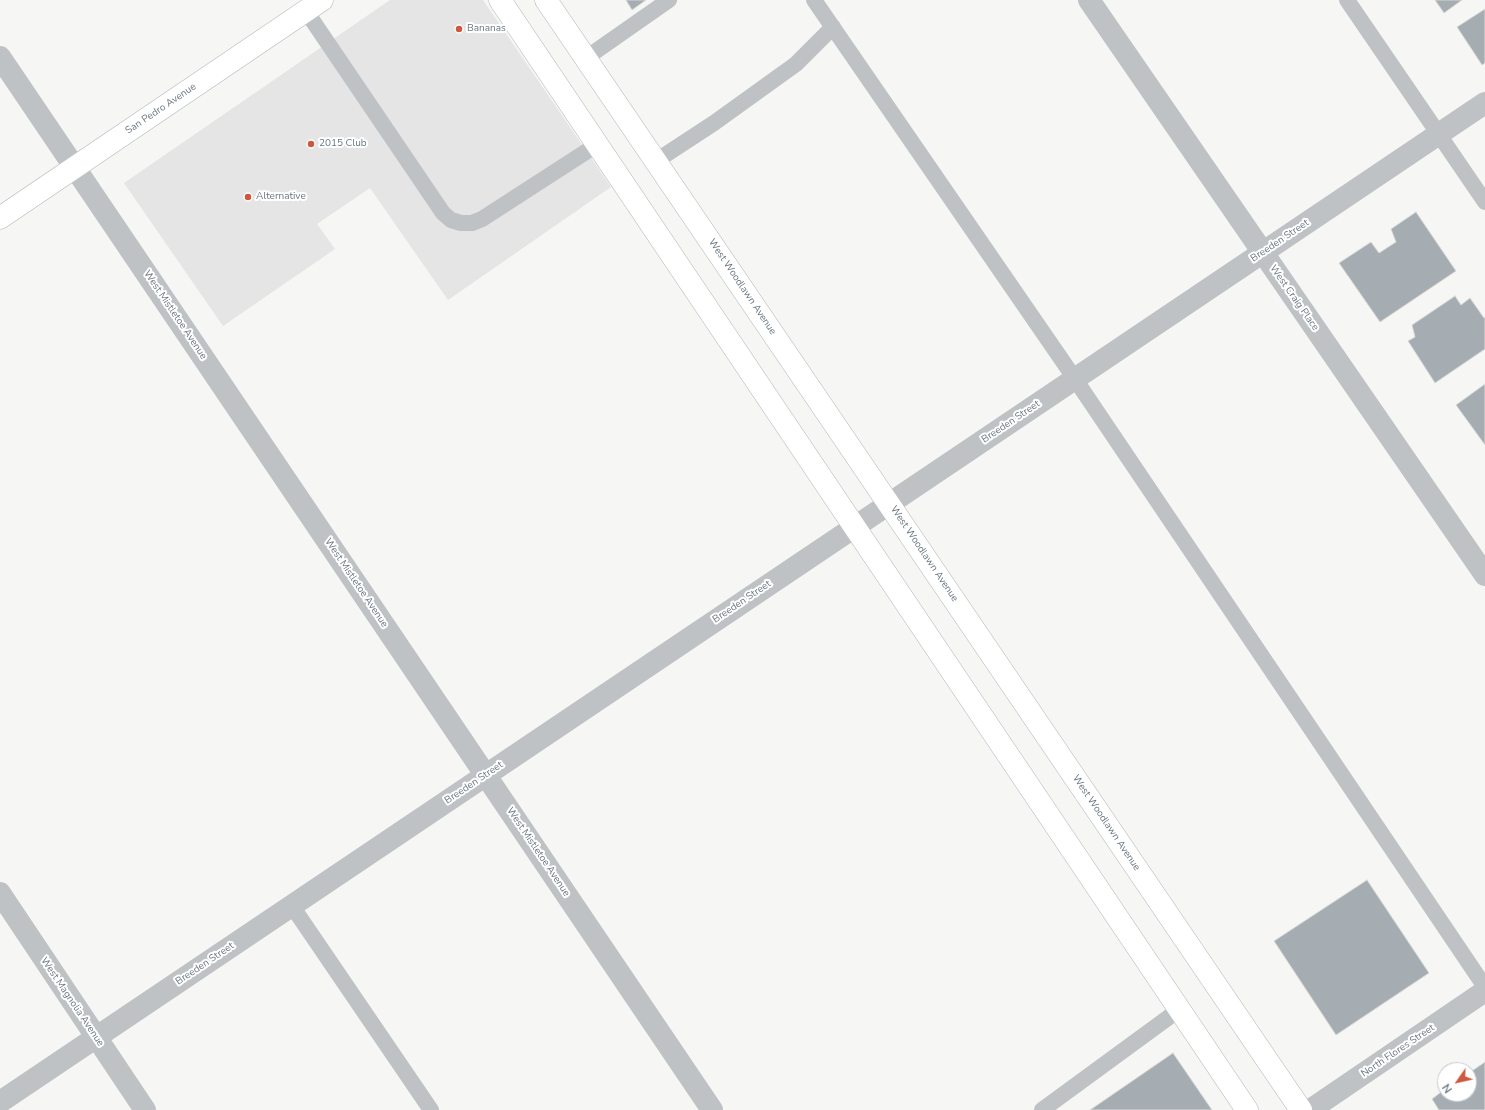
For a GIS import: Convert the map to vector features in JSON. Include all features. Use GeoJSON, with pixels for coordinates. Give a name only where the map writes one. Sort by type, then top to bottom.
{"type":"FeatureCollection","features":[{"type":"Feature","properties":{"kind":"street"},"geometry":{"type":"LineString","coordinates":[[500,0],[1247,1110]]}},
{"type":"Feature","properties":{"kind":"street","name":"West Woodlawn Avenue"},"geometry":{"type":"LineString","coordinates":[[546,0],[1301,1110]]}},
{"type":"Feature","properties":{"kind":"street","name":"West Craig Place"},"geometry":{"type":"LineString","coordinates":[[1089,0],[1485,575]]}},
{"type":"Feature","properties":{"kind":"street","name":"San Pedro Avenue"},"geometry":{"type":"LineString","coordinates":[[0,218],[314,6]]}},
{"type":"Feature","properties":{"kind":"street","name":"West Mistletoe Avenue"},"geometry":{"type":"LineString","coordinates":[[0,57],[712,1110]]}},
{"type":"Feature","properties":{"kind":"street","name":"Breeden Street"},"geometry":{"type":"LineString","coordinates":[[0,1102],[1485,103]]}},
{"type":"Feature","properties":{"kind":"street","name":"West Magnolia Avenue"},"geometry":{"type":"LineString","coordinates":[[0,893],[145,1110]]}},
{"type":"Feature","properties":{"kind":"street","name":"North Flores Street"},"geometry":{"type":"LineString","coordinates":[[1310,1110],[1485,991]]}},
{"type":"Feature","properties":{"kind":"lane"},"geometry":{"type":"LineString","coordinates":[[586,58],[669,0]]}},
{"type":"Feature","properties":{"kind":"lane"},"geometry":{"type":"LineString","coordinates":[[814,0],[1075,379],[1485,987]]}},
{"type":"Feature","properties":{"kind":"lane"},"geometry":{"type":"LineString","coordinates":[[1347,0],[1485,202]]}},
{"type":"Feature","properties":{"kind":"lane"},"geometry":{"type":"LineString","coordinates":[[314,6],[439,207],[451,220],[461,223],[472,223],[482,219],[598,144]]}},
{"type":"Feature","properties":{"kind":"lane"},"geometry":{"type":"LineString","coordinates":[[656,161],[714,123],[796,64],[833,27]]}},
{"type":"Feature","properties":{"kind":"lane"},"geometry":{"type":"LineString","coordinates":[[292,906],[431,1110]]}},
{"type":"Feature","properties":{"kind":"lane"},"geometry":{"type":"LineString","coordinates":[[1042,1110],[1180,1009]]}},
{"type":"Feature","properties":{"kind":"shaded area"},"geometry":{"type":"Polygon","coordinates":[[[390,0],[483,0],[611,187],[448,300],[370,188],[317,224],[335,249],[223,326],[124,183],[390,0]]]}},
{"type":"Feature","properties":{"kind":"building"},"geometry":{"type":"Polygon","coordinates":[[[626,0],[646,0],[632,10],[626,0]]]}},
{"type":"Feature","properties":{"kind":"building"},"geometry":{"type":"Polygon","coordinates":[[[1435,0],[1462,0],[1444,13],[1435,0]]]}},
{"type":"Feature","properties":{"kind":"building"},"geometry":{"type":"Polygon","coordinates":[[[1485,9],[1485,63],[1482,65],[1457,27],[1485,9]]]}},
{"type":"Feature","properties":{"kind":"building"},"geometry":{"type":"Polygon","coordinates":[[[1416,212],[1456,271],[1380,322],[1339,263],[1371,242],[1379,253],[1396,242],[1391,229],[1416,212]]]}},
{"type":"Feature","properties":{"kind":"building"},"geometry":{"type":"Polygon","coordinates":[[[1455,296],[1461,305],[1470,298],[1484,318],[1485,317],[1485,349],[1435,383],[1408,341],[1415,337],[1412,325],[1455,296]]]}},
{"type":"Feature","properties":{"kind":"building"},"geometry":{"type":"Polygon","coordinates":[[[1485,384],[1485,445],[1456,405],[1485,384]]]}},
{"type":"Feature","properties":{"kind":"building"},"geometry":{"type":"Polygon","coordinates":[[[1367,880],[1429,973],[1336,1035],[1274,941],[1367,880]]]}},
{"type":"Feature","properties":{"kind":"building"},"geometry":{"type":"Polygon","coordinates":[[[1173,1053],[1212,1110],[1090,1110],[1173,1053]]]}},
{"type":"Feature","properties":{"kind":"building"},"geometry":{"type":"Polygon","coordinates":[[[1485,1062],[1485,1110],[1439,1110],[1432,1099],[1437,1095],[1437,1102],[1477,1102],[1477,1068],[1485,1062]]]}},
{"type":"Feature","properties":{"kind":"place","name":"Bananas"},"geometry":{"type":"Point","coordinates":[459,29]}},
{"type":"Feature","properties":{"kind":"place","name":"2015 Club"},"geometry":{"type":"Point","coordinates":[311,144]}},
{"type":"Feature","properties":{"kind":"place","name":"Alternative"},"geometry":{"type":"Point","coordinates":[248,197]}}]}
